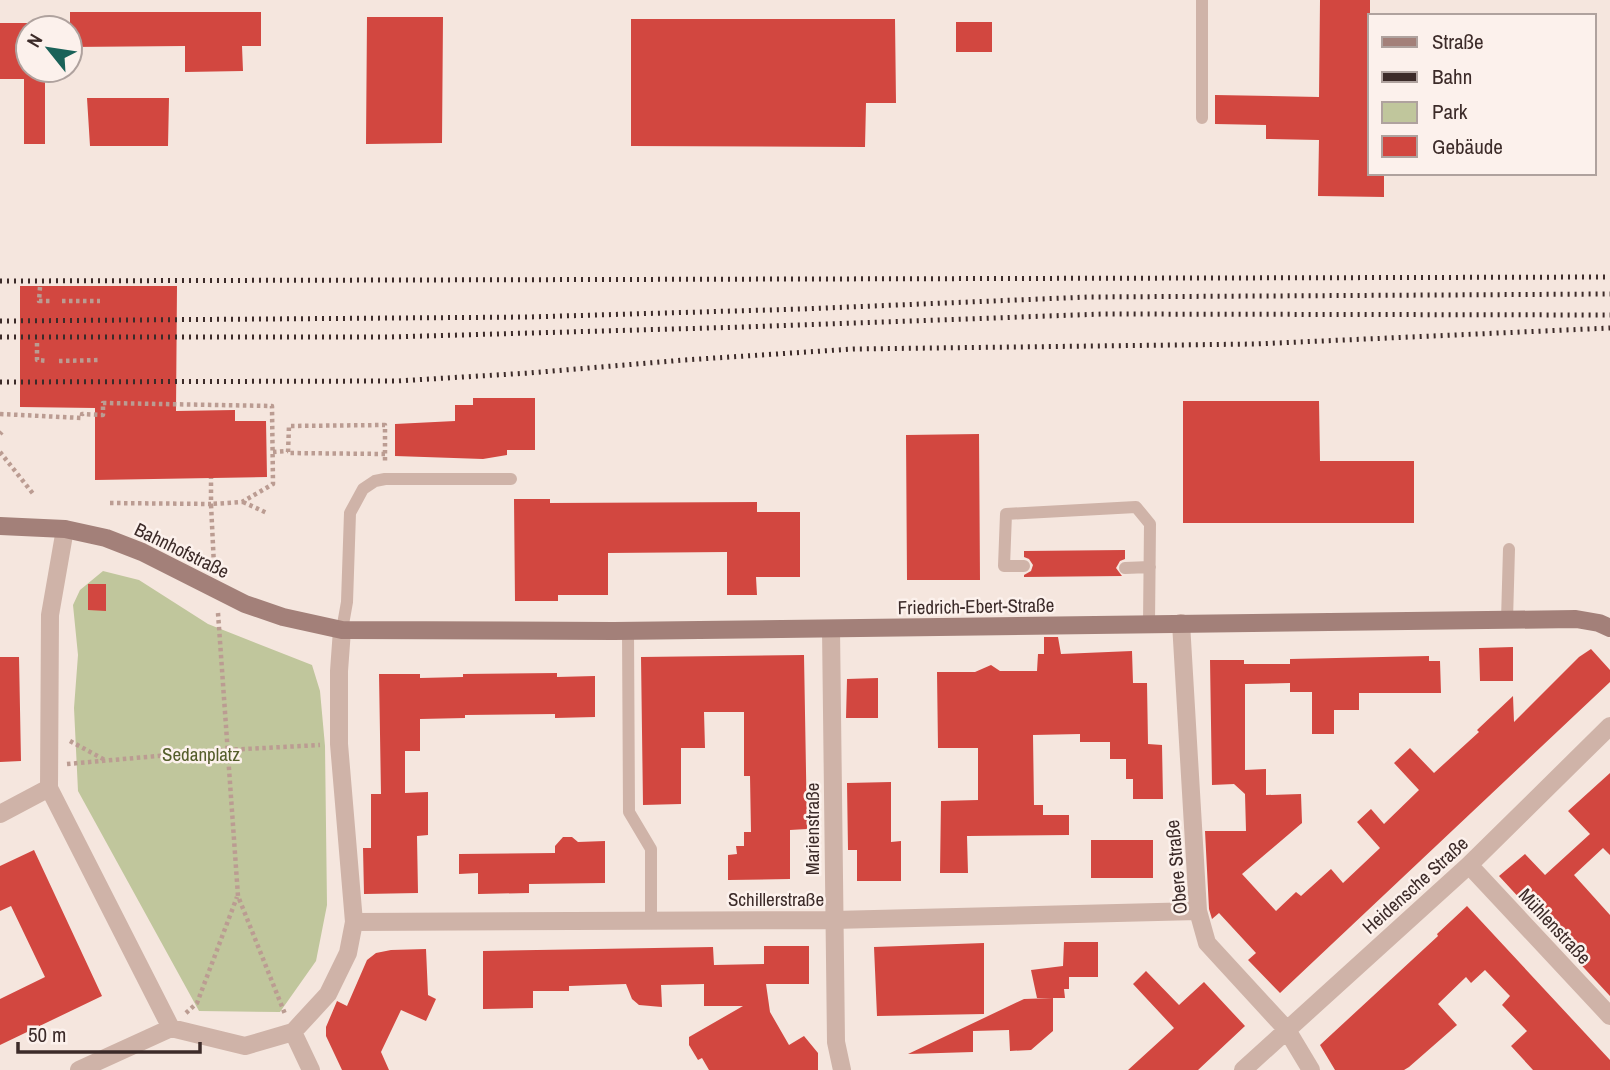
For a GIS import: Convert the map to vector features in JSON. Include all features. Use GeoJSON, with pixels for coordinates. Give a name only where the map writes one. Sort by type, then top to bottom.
{"type":"FeatureCollection","features":[{"type":"Feature","properties":{"kind":"main road","name":"Bahnhofstraße"},"geometry":{"type":"LineString","coordinates":[[0,526],[65,529],[106,538],[142,552],[245,604],[283,617],[342,630]]}},
{"type":"Feature","properties":{"kind":"main road","name":"Friedrich-Ebert-Straße"},"geometry":{"type":"LineString","coordinates":[[342,630],[628,631],[1576,619],[1610,628]]}},
{"type":"Feature","properties":{"kind":"street"},"geometry":{"type":"LineString","coordinates":[[65,529],[50,615],[49,788],[171,1028]]}},
{"type":"Feature","properties":{"kind":"street","name":"Obere Straße"},"geometry":{"type":"LineString","coordinates":[[1181,623],[1198,911],[1207,943],[1287,1030],[1311,1070]]}},
{"type":"Feature","properties":{"kind":"street","name":"Marienstraße"},"geometry":{"type":"LineString","coordinates":[[831,629],[836,1042],[842,1070]]}},
{"type":"Feature","properties":{"kind":"street"},"geometry":{"type":"LineString","coordinates":[[79,1070],[171,1028],[245,1046],[293,1032],[328,994],[348,953],[354,922],[339,744],[342,630]]}},
{"type":"Feature","properties":{"kind":"street","name":"Heidensche Straße"},"geometry":{"type":"LineString","coordinates":[[1243,1070],[1469,865],[1610,726]]}},
{"type":"Feature","properties":{"kind":"street"},"geometry":{"type":"LineString","coordinates":[[0,814],[49,788]]}},
{"type":"Feature","properties":{"kind":"street","name":"Mühlenstraße"},"geometry":{"type":"LineString","coordinates":[[1469,865],[1610,1016]]}},
{"type":"Feature","properties":{"kind":"street","name":"Schillerstraße"},"geometry":{"type":"LineString","coordinates":[[354,922],[833,920],[1198,911]]}},
{"type":"Feature","properties":{"kind":"street"},"geometry":{"type":"LineString","coordinates":[[293,1032],[311,1070]]}},
{"type":"Feature","properties":{"kind":"lane"},"geometry":{"type":"LineString","coordinates":[[1202,0],[1202,118]]}},
{"type":"Feature","properties":{"kind":"lane"},"geometry":{"type":"LineString","coordinates":[[342,630],[347,602],[349,513],[363,489],[375,481],[385,479],[511,479]]}},
{"type":"Feature","properties":{"kind":"lane"},"geometry":{"type":"LineString","coordinates":[[1024,566],[1004,566],[1006,514],[1136,507],[1150,524],[1149,623]]}},
{"type":"Feature","properties":{"kind":"lane"},"geometry":{"type":"LineString","coordinates":[[1507,620],[1509,549]]}},
{"type":"Feature","properties":{"kind":"lane"},"geometry":{"type":"LineString","coordinates":[[1125,568],[1150,568]]}},
{"type":"Feature","properties":{"kind":"lane"},"geometry":{"type":"LineString","coordinates":[[628,631],[629,812],[651,849],[651,920]]}},
{"type":"Feature","properties":{"kind":"path"},"geometry":{"type":"LineString","coordinates":[[40,287],[39,301],[51,301]]}},
{"type":"Feature","properties":{"kind":"path"},"geometry":{"type":"LineString","coordinates":[[62,301],[100,301]]}},
{"type":"Feature","properties":{"kind":"path"},"geometry":{"type":"LineString","coordinates":[[37,344],[37,360],[48,361]]}},
{"type":"Feature","properties":{"kind":"path"},"geometry":{"type":"LineString","coordinates":[[59,361],[99,360]]}},
{"type":"Feature","properties":{"kind":"path"},"geometry":{"type":"LineString","coordinates":[[0,414],[82,418],[82,414],[103,415],[102,403],[272,406],[274,484],[242,502],[110,503]]}},
{"type":"Feature","properties":{"kind":"path"},"geometry":{"type":"LineString","coordinates":[[288,451],[289,426],[385,425],[385,479]]}},
{"type":"Feature","properties":{"kind":"path"},"geometry":{"type":"LineString","coordinates":[[0,452],[34,495]]}},
{"type":"Feature","properties":{"kind":"path"},"geometry":{"type":"LineString","coordinates":[[273,452],[385,454]]}},
{"type":"Feature","properties":{"kind":"path"},"geometry":{"type":"LineString","coordinates":[[211,478],[214,564]]}},
{"type":"Feature","properties":{"kind":"path"},"geometry":{"type":"LineString","coordinates":[[242,502],[267,513]]}},
{"type":"Feature","properties":{"kind":"path"},"geometry":{"type":"LineString","coordinates":[[218,614],[238,896],[293,1032]]}},
{"type":"Feature","properties":{"kind":"path"},"geometry":{"type":"LineString","coordinates":[[48,728],[106,761]]}},
{"type":"Feature","properties":{"kind":"path"},"geometry":{"type":"LineString","coordinates":[[48,766],[226,750],[339,744]]}},
{"type":"Feature","properties":{"kind":"path"},"geometry":{"type":"LineString","coordinates":[[171,1028],[197,1003],[238,896]]}},
{"type":"Feature","properties":{"kind":"green space","name":"Sedanplatz"},"geometry":{"type":"Polygon","coordinates":[[[103,571],[139,580],[208,624],[312,665],[320,691],[325,746],[327,905],[316,961],[280,1012],[199,1011],[78,791],[74,708],[78,655],[73,605],[80,590],[103,571]]]}},
{"type":"Feature","properties":{"kind":"building"},"geometry":{"type":"Polygon","coordinates":[[[1320,0],[1370,0],[1368,175],[1384,175],[1384,197],[1318,196],[1319,140],[1266,139],[1266,125],[1215,124],[1215,95],[1319,97],[1320,0]]]}},
{"type":"Feature","properties":{"kind":"building"},"geometry":{"type":"Polygon","coordinates":[[[261,12],[261,46],[242,46],[243,71],[185,72],[185,46],[84,47],[84,14],[70,14],[261,12]]]}},
{"type":"Feature","properties":{"kind":"building"},"geometry":{"type":"Polygon","coordinates":[[[367,17],[443,17],[442,143],[366,144],[367,17]]]}},
{"type":"Feature","properties":{"kind":"building"},"geometry":{"type":"Polygon","coordinates":[[[631,19],[895,19],[896,103],[866,103],[865,147],[631,146],[631,19]]]}},
{"type":"Feature","properties":{"kind":"building"},"geometry":{"type":"Polygon","coordinates":[[[956,22],[992,22],[992,52],[956,52],[956,22]]]}},
{"type":"Feature","properties":{"kind":"building"},"geometry":{"type":"Polygon","coordinates":[[[0,23],[14,23],[14,79],[0,79],[0,23]]]}},
{"type":"Feature","properties":{"kind":"building"},"geometry":{"type":"Polygon","coordinates":[[[24,84],[45,84],[45,144],[24,144],[24,84]]]}},
{"type":"Feature","properties":{"kind":"building"},"geometry":{"type":"Polygon","coordinates":[[[87,98],[169,98],[168,146],[90,146],[87,98]]]}},
{"type":"Feature","properties":{"kind":"building"},"geometry":{"type":"Polygon","coordinates":[[[20,286],[177,286],[176,411],[235,410],[235,421],[266,421],[267,477],[95,480],[95,408],[20,407],[20,286]]]}},
{"type":"Feature","properties":{"kind":"building"},"geometry":{"type":"Polygon","coordinates":[[[473,398],[535,398],[535,450],[507,450],[507,455],[483,459],[395,456],[395,424],[455,421],[455,405],[473,405],[473,398]]]}},
{"type":"Feature","properties":{"kind":"building"},"geometry":{"type":"Polygon","coordinates":[[[1183,401],[1319,401],[1320,461],[1414,461],[1414,523],[1183,523],[1183,401]]]}},
{"type":"Feature","properties":{"kind":"building"},"geometry":{"type":"Polygon","coordinates":[[[979,434],[980,580],[907,580],[906,435],[979,434]]]}},
{"type":"Feature","properties":{"kind":"building"},"geometry":{"type":"Polygon","coordinates":[[[514,499],[550,499],[550,503],[757,502],[757,512],[800,512],[800,577],[756,577],[757,595],[727,595],[727,552],[608,553],[608,595],[558,595],[558,601],[515,601],[514,499]]]}},
{"type":"Feature","properties":{"kind":"building"},"geometry":{"type":"Polygon","coordinates":[[[1125,550],[1125,559],[1120,561],[1116,568],[1122,576],[1024,577],[1033,565],[1024,557],[1024,551],[1125,550]]]}},
{"type":"Feature","properties":{"kind":"building"},"geometry":{"type":"Polygon","coordinates":[[[88,584],[106,584],[106,611],[88,610],[88,584]]]}},
{"type":"Feature","properties":{"kind":"building"},"geometry":{"type":"Polygon","coordinates":[[[1044,637],[1058,637],[1061,654],[1132,651],[1133,683],[1147,683],[1148,744],[1162,745],[1163,799],[1133,799],[1133,779],[1126,779],[1126,759],[1110,759],[1110,742],[1080,742],[1080,734],[1033,735],[1034,805],[1043,805],[1043,815],[1069,815],[1069,835],[967,836],[968,873],[940,873],[941,801],[978,800],[978,748],[938,748],[937,672],[975,672],[991,665],[1000,671],[1037,671],[1038,654],[1044,654],[1044,637]]]}},
{"type":"Feature","properties":{"kind":"building"},"geometry":{"type":"Polygon","coordinates":[[[1513,647],[1513,681],[1480,681],[1479,648],[1513,647]]]}},
{"type":"Feature","properties":{"kind":"building"},"geometry":{"type":"Polygon","coordinates":[[[1591,649],[1610,670],[1610,682],[1280,993],[1248,960],[1256,953],[1219,913],[1212,919],[1209,909],[1205,831],[1246,831],[1245,794],[1234,784],[1212,785],[1210,660],[1244,660],[1244,664],[1290,664],[1290,659],[1429,656],[1429,661],[1440,661],[1441,693],[1359,693],[1359,710],[1334,710],[1334,734],[1312,734],[1312,692],[1290,692],[1290,683],[1245,684],[1245,770],[1266,769],[1266,795],[1301,794],[1302,823],[1242,874],[1276,911],[1296,892],[1301,896],[1331,869],[1343,883],[1380,848],[1357,822],[1371,809],[1384,824],[1419,790],[1394,763],[1410,748],[1434,773],[1513,696],[1514,722],[1579,657],[1591,649]]]}},
{"type":"Feature","properties":{"kind":"building"},"geometry":{"type":"Polygon","coordinates":[[[804,655],[807,829],[790,830],[790,879],[728,880],[728,855],[737,854],[736,846],[744,846],[744,832],[751,832],[750,776],[744,776],[744,712],[704,712],[705,748],[681,748],[681,804],[643,805],[641,657],[804,655]]]}},
{"type":"Feature","properties":{"kind":"building"},"geometry":{"type":"Polygon","coordinates":[[[0,657],[19,657],[21,761],[0,762],[0,657]]]}},
{"type":"Feature","properties":{"kind":"building"},"geometry":{"type":"Polygon","coordinates":[[[557,673],[557,677],[595,676],[595,717],[555,718],[555,714],[465,715],[465,718],[420,719],[420,751],[405,751],[405,793],[428,792],[428,835],[417,836],[418,893],[364,894],[363,848],[371,848],[371,794],[381,794],[379,674],[420,674],[420,678],[463,677],[463,674],[557,673]]]}},
{"type":"Feature","properties":{"kind":"building"},"geometry":{"type":"Polygon","coordinates":[[[878,678],[878,718],[846,718],[847,679],[878,678]]]}},
{"type":"Feature","properties":{"kind":"building"},"geometry":{"type":"Polygon","coordinates":[[[1610,773],[1610,855],[1603,848],[1574,875],[1610,915],[1610,996],[1499,876],[1525,854],[1545,875],[1590,834],[1568,811],[1610,773]]]}},
{"type":"Feature","properties":{"kind":"building"},"geometry":{"type":"Polygon","coordinates":[[[891,782],[891,842],[901,841],[901,881],[857,881],[857,850],[848,850],[847,783],[891,782]]]}},
{"type":"Feature","properties":{"kind":"building"},"geometry":{"type":"Polygon","coordinates":[[[563,837],[572,837],[578,842],[605,841],[605,883],[529,884],[529,893],[478,894],[478,873],[459,874],[459,854],[555,853],[555,846],[563,837]]]}},
{"type":"Feature","properties":{"kind":"building"},"geometry":{"type":"Polygon","coordinates":[[[1091,840],[1153,840],[1153,878],[1091,878],[1091,840]]]}},
{"type":"Feature","properties":{"kind":"building"},"geometry":{"type":"Polygon","coordinates":[[[34,850],[102,996],[0,1045],[0,999],[45,977],[11,906],[0,911],[0,866],[34,850]]]}},
{"type":"Feature","properties":{"kind":"building"},"geometry":{"type":"Polygon","coordinates":[[[1467,906],[1610,1060],[1610,1070],[1533,1070],[1511,1046],[1527,1031],[1502,1005],[1510,996],[1485,970],[1471,983],[1466,977],[1438,1004],[1457,1025],[1409,1067],[1404,1070],[1335,1070],[1320,1045],[1467,906]]]}},
{"type":"Feature","properties":{"kind":"building"},"geometry":{"type":"Polygon","coordinates":[[[1064,942],[1098,942],[1098,977],[1069,977],[1069,989],[1064,989],[1065,998],[1037,998],[1031,970],[1063,966],[1064,942]]]}},
{"type":"Feature","properties":{"kind":"building"},"geometry":{"type":"Polygon","coordinates":[[[984,943],[984,1014],[877,1016],[874,947],[984,943]]]}},
{"type":"Feature","properties":{"kind":"building"},"geometry":{"type":"Polygon","coordinates":[[[764,946],[809,946],[809,984],[766,984],[770,1012],[789,1045],[804,1036],[818,1053],[818,1070],[709,1070],[702,1058],[698,1060],[689,1045],[689,1037],[743,1006],[704,1006],[704,984],[661,985],[662,1007],[639,1005],[632,999],[626,984],[569,986],[569,991],[533,991],[533,1008],[483,1009],[483,951],[713,947],[714,965],[764,964],[764,946]]]}},
{"type":"Feature","properties":{"kind":"building"},"geometry":{"type":"Polygon","coordinates":[[[426,949],[428,995],[436,999],[426,1021],[401,1010],[381,1052],[389,1070],[342,1070],[326,1036],[326,1027],[337,1001],[347,1006],[367,960],[376,953],[426,949]]]}},
{"type":"Feature","properties":{"kind":"building"},"geometry":{"type":"Polygon","coordinates":[[[1146,971],[1179,1005],[1204,982],[1245,1026],[1198,1070],[1128,1070],[1174,1028],[1133,984],[1146,971]]]}},
{"type":"Feature","properties":{"kind":"building"},"geometry":{"type":"Polygon","coordinates":[[[1053,998],[1053,1031],[1031,1050],[1010,1051],[1009,1030],[973,1031],[973,1052],[908,1054],[1024,999],[1053,998]]]}},
{"type":"Feature","properties":{"kind":"railway"},"geometry":{"type":"LineString","coordinates":[[0,281],[1610,277]]}},
{"type":"Feature","properties":{"kind":"railway"},"geometry":{"type":"LineString","coordinates":[[0,321],[528,317],[1088,297],[1610,294]]}},
{"type":"Feature","properties":{"kind":"railway"},"geometry":{"type":"LineString","coordinates":[[0,337],[389,337],[1103,314],[1610,315]]}},
{"type":"Feature","properties":{"kind":"railway"},"geometry":{"type":"LineString","coordinates":[[0,382],[397,381],[853,349],[1255,344],[1610,328]]}}]}
